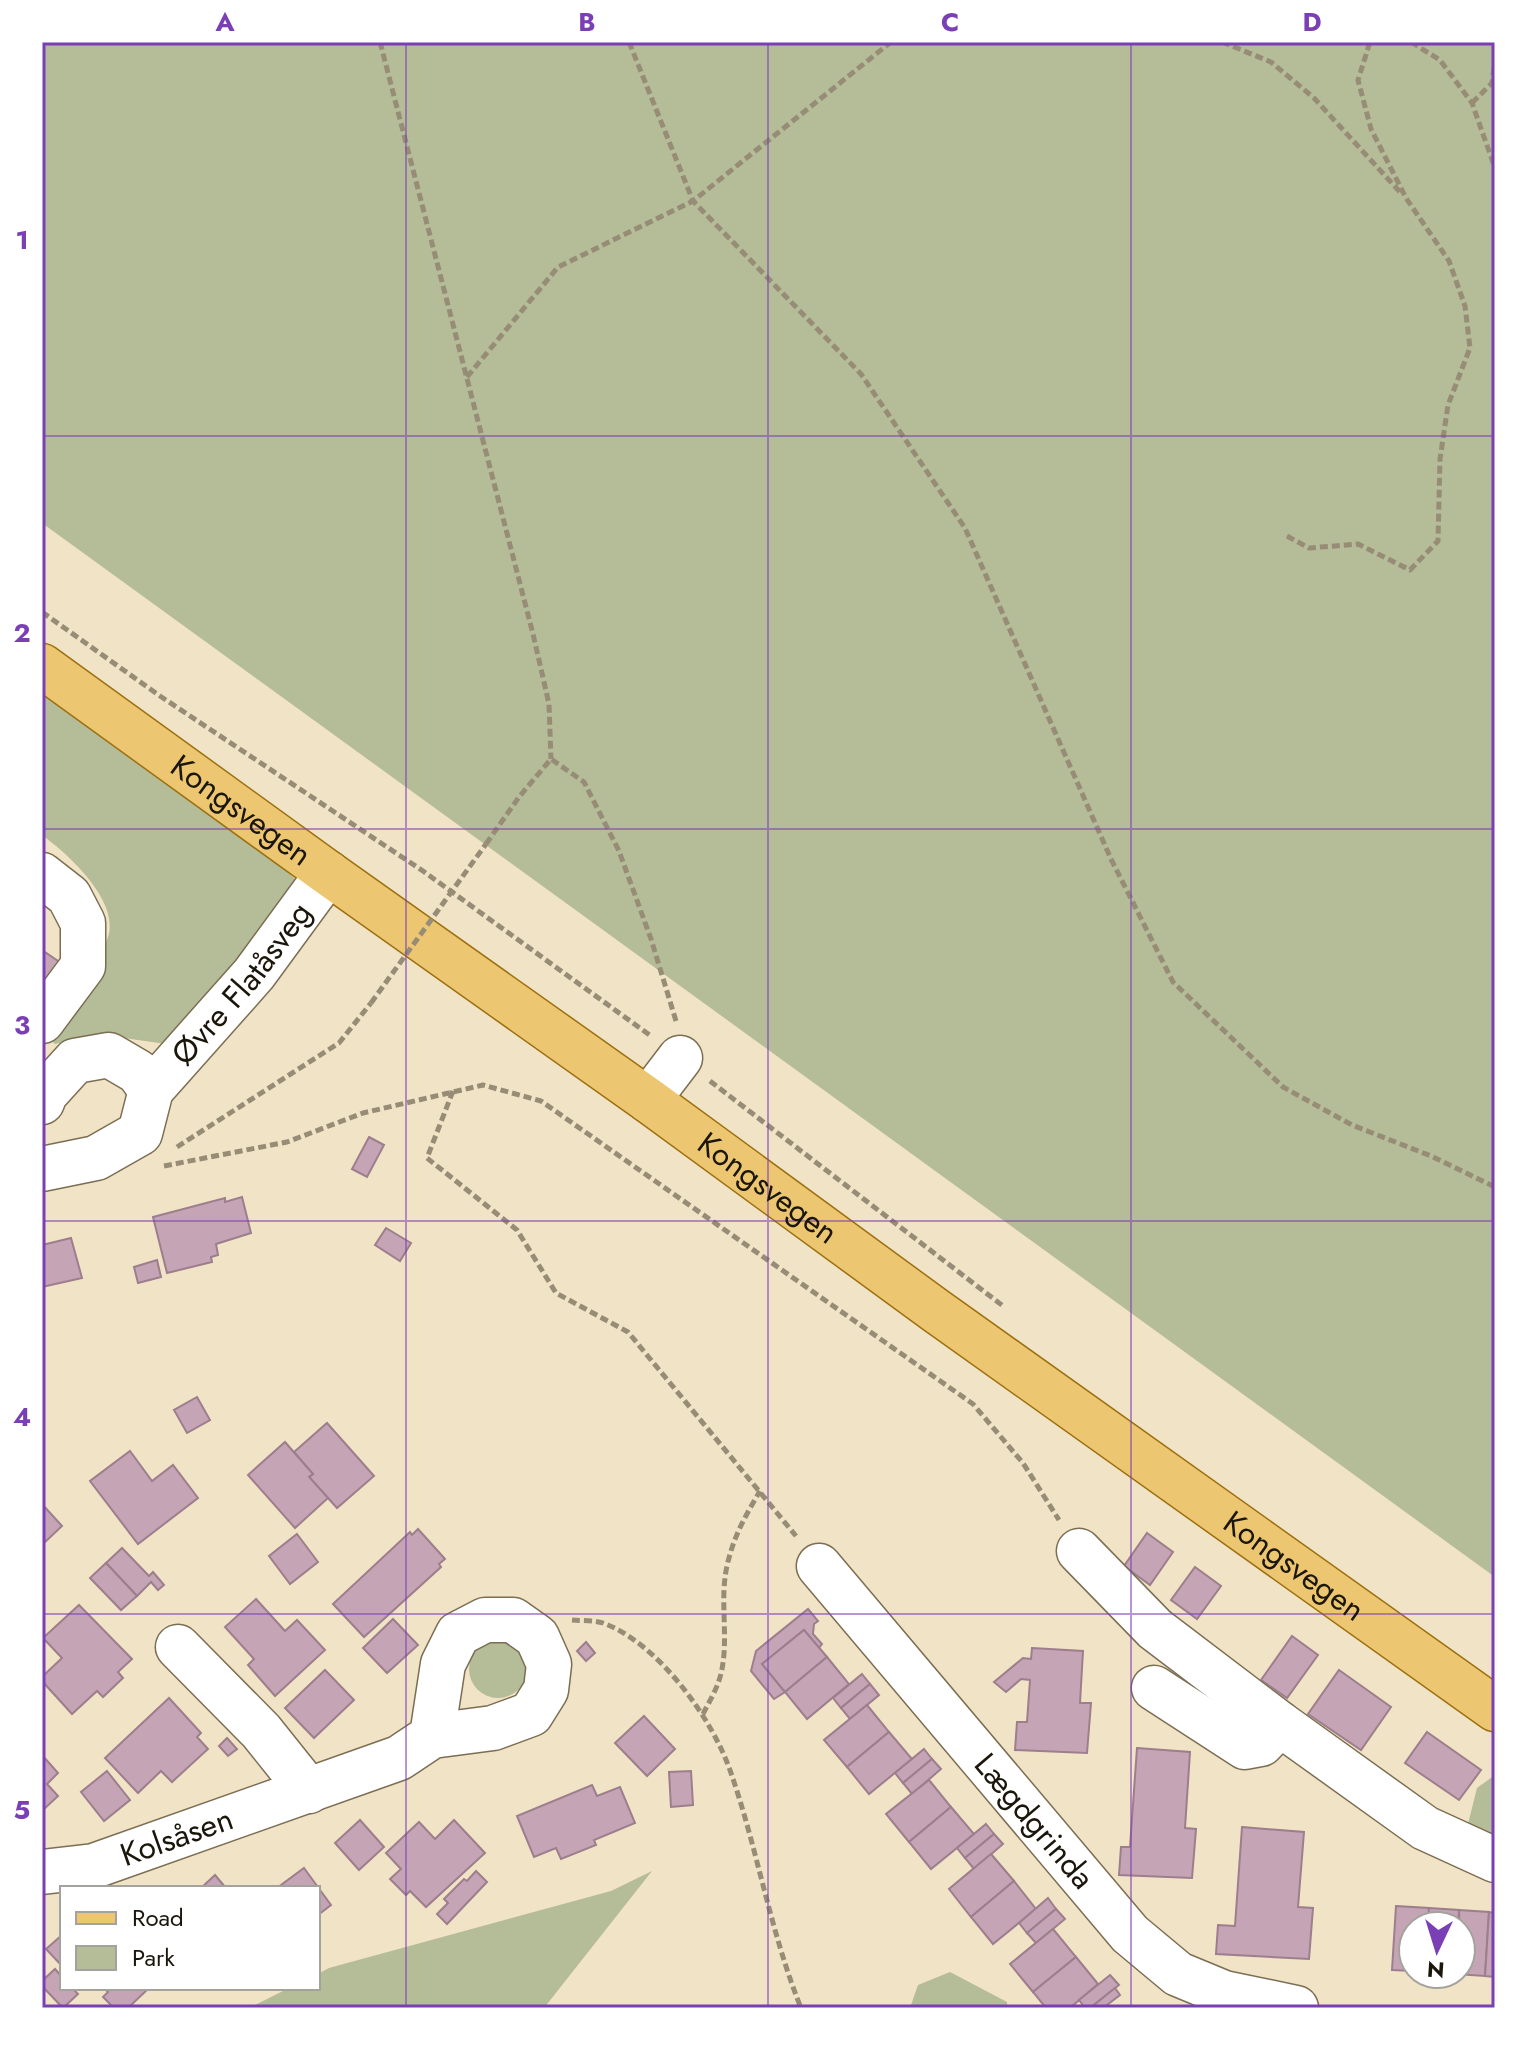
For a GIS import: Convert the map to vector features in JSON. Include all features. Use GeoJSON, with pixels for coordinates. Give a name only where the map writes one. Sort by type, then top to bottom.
{"type":"FeatureCollection","features":[{"type":"Feature","properties":{"kind":"main road","name":"Kongsvegen"},"geometry":{"type":"LineString","coordinates":[[42,666],[648,1100],[935,1310],[1495,1709]]}},
{"type":"Feature","properties":{"kind":"street","name":"Øvre Flatåsveg"},"geometry":{"type":"LineString","coordinates":[[42,1169],[96,1158],[140,1133],[151,1090],[254,974],[328,873]]}},
{"type":"Feature","properties":{"kind":"street"},"geometry":{"type":"LineString","coordinates":[[42,875],[69,896],[83,923],[83,966],[42,1021]]}},
{"type":"Feature","properties":{"kind":"street","name":"Øvre Flatåsveg"},"geometry":{"type":"LineString","coordinates":[[42,1102],[45,1094],[75,1061],[109,1055],[138,1072],[151,1090]]}},
{"type":"Feature","properties":{"kind":"street"},"geometry":{"type":"LineString","coordinates":[[648,1100],[680,1058]]}},
{"type":"Feature","properties":{"kind":"street"},"geometry":{"type":"LineString","coordinates":[[1079,1551],[1155,1629],[1280,1724],[1425,1828],[1495,1860]]}},
{"type":"Feature","properties":{"kind":"street","name":"Lægdgrinda"},"geometry":{"type":"LineString","coordinates":[[819,1566],[1130,1934],[1178,1974],[1224,1993],[1296,2008]]}},
{"type":"Feature","properties":{"kind":"street"},"geometry":{"type":"LineString","coordinates":[[432,1736],[443,1664],[458,1634],[485,1620],[513,1620],[537,1637]]}},
{"type":"Feature","properties":{"kind":"street","name":"Kolsåsen"},"geometry":{"type":"LineString","coordinates":[[42,1872],[94,1866],[399,1758],[432,1736],[493,1728],[531,1714],[546,1690],[549,1664],[537,1637]]}},
{"type":"Feature","properties":{"kind":"street"},"geometry":{"type":"LineString","coordinates":[[178,1647],[261,1731],[309,1791]]}},
{"type":"Feature","properties":{"kind":"street"},"geometry":{"type":"LineString","coordinates":[[1154,1688],[1245,1747],[1261,1744],[1280,1724]]}},
{"type":"Feature","properties":{"kind":"path"},"geometry":{"type":"LineString","coordinates":[[168,1154],[339,1043],[519,797],[551,759],[549,704],[380,42]]}},
{"type":"Feature","properties":{"kind":"path"},"geometry":{"type":"LineString","coordinates":[[629,42],[693,201],[861,374],[965,528],[1111,859],[1173,982],[1283,1087],[1352,1125],[1431,1156],[1495,1187]]}},
{"type":"Feature","properties":{"kind":"path"},"geometry":{"type":"LineString","coordinates":[[467,377],[558,267],[693,201],[891,42]]}},
{"type":"Feature","properties":{"kind":"path"},"geometry":{"type":"LineString","coordinates":[[1222,42],[1271,62],[1314,98],[1406,198]]}},
{"type":"Feature","properties":{"kind":"path"},"geometry":{"type":"LineString","coordinates":[[1287,536],[1309,548],[1358,544],[1410,570],[1438,541],[1440,459],[1448,405],[1470,348],[1465,306],[1449,261],[1406,198],[1371,129],[1358,80],[1370,42]]}},
{"type":"Feature","properties":{"kind":"path"},"geometry":{"type":"LineString","coordinates":[[1411,42],[1440,60],[1472,103],[1495,168]]}},
{"type":"Feature","properties":{"kind":"path"},"geometry":{"type":"LineString","coordinates":[[1472,103],[1492,83],[1495,61]]}},
{"type":"Feature","properties":{"kind":"path"},"geometry":{"type":"LineString","coordinates":[[42,612],[160,696],[423,871],[680,1058],[1011,1313]]}},
{"type":"Feature","properties":{"kind":"path"},"geometry":{"type":"LineString","coordinates":[[551,759],[584,782],[619,851],[651,939],[680,1037],[680,1058]]}},
{"type":"Feature","properties":{"kind":"path"},"geometry":{"type":"LineString","coordinates":[[163,1166],[287,1142],[363,1113],[483,1085],[541,1101],[973,1404],[1023,1463],[1079,1551]]}},
{"type":"Feature","properties":{"kind":"path"},"geometry":{"type":"LineString","coordinates":[[453,1091],[427,1158],[517,1230],[556,1293],[628,1332],[819,1566]]}},
{"type":"Feature","properties":{"kind":"path"},"geometry":{"type":"LineString","coordinates":[[702,1715],[719,1684],[723,1666],[723,1593],[728,1559],[744,1518],[760,1491]]}},
{"type":"Feature","properties":{"kind":"path"},"geometry":{"type":"LineString","coordinates":[[537,1637],[568,1619],[602,1622],[642,1645],[698,1705],[731,1770],[783,1963],[801,2008]]}},
{"type":"Feature","properties":{"kind":"green space"},"geometry":{"type":"Polygon","coordinates":[[[42,42],[1495,42],[1495,1577],[42,523],[42,42]]]}},
{"type":"Feature","properties":{"kind":"green space"},"geometry":{"type":"Polygon","coordinates":[[[42,693],[259,846],[296,880],[266,939],[166,1044],[96,1034],[55,1044],[48,1037],[97,963],[108,937],[110,923],[99,894],[89,880],[42,835],[42,693]]]}},
{"type":"Feature","properties":{"kind":"green space"},"geometry":{"type":"Polygon","coordinates":[[[498,1640],[509,1642],[518,1649],[525,1658],[525,1680],[518,1689],[509,1696],[498,1698],[487,1696],[478,1689],[471,1680],[469,1669],[471,1658],[478,1649],[487,1642],[498,1640]]]}},
{"type":"Feature","properties":{"kind":"green space"},"geometry":{"type":"Polygon","coordinates":[[[1495,1775],[1495,1841],[1468,1824],[1477,1788],[1495,1775]]]}},
{"type":"Feature","properties":{"kind":"green space"},"geometry":{"type":"Polygon","coordinates":[[[652,1871],[544,2008],[249,2008],[285,1990],[320,1990],[320,1973],[329,1968],[611,1891],[652,1871]]]}},
{"type":"Feature","properties":{"kind":"green space"},"geometry":{"type":"Polygon","coordinates":[[[950,1972],[1007,2002],[1007,2008],[910,2008],[918,1985],[950,1972]]]}},
{"type":"Feature","properties":{"kind":"building"},"geometry":{"type":"Polygon","coordinates":[[[42,950],[61,963],[42,990],[42,950]]]}},
{"type":"Feature","properties":{"kind":"building"},"geometry":{"type":"Polygon","coordinates":[[[369,1137],[384,1145],[367,1177],[352,1169],[369,1137]]]}},
{"type":"Feature","properties":{"kind":"building"},"geometry":{"type":"Polygon","coordinates":[[[242,1197],[251,1233],[216,1244],[218,1255],[211,1257],[212,1262],[167,1273],[153,1217],[225,1198],[225,1202],[242,1197]]]}},
{"type":"Feature","properties":{"kind":"building"},"geometry":{"type":"Polygon","coordinates":[[[386,1228],[411,1243],[400,1261],[375,1245],[386,1228]]]}},
{"type":"Feature","properties":{"kind":"building"},"geometry":{"type":"Polygon","coordinates":[[[71,1238],[82,1278],[42,1287],[42,1245],[71,1238]]]}},
{"type":"Feature","properties":{"kind":"building"},"geometry":{"type":"Polygon","coordinates":[[[157,1260],[161,1277],[138,1283],[134,1267],[157,1260]]]}},
{"type":"Feature","properties":{"kind":"building"},"geometry":{"type":"Polygon","coordinates":[[[197,1397],[210,1420],[187,1433],[174,1410],[197,1397]]]}},
{"type":"Feature","properties":{"kind":"building"},"geometry":{"type":"Polygon","coordinates":[[[327,1423],[374,1476],[337,1508],[309,1477],[313,1474],[294,1452],[327,1423]]]}},
{"type":"Feature","properties":{"kind":"building"},"geometry":{"type":"Polygon","coordinates":[[[285,1442],[313,1474],[309,1477],[328,1498],[295,1528],[248,1475],[285,1442]]]}},
{"type":"Feature","properties":{"kind":"building"},"geometry":{"type":"Polygon","coordinates":[[[130,1451],[152,1481],[173,1465],[198,1498],[138,1544],[90,1481],[130,1451]]]}},
{"type":"Feature","properties":{"kind":"building"},"geometry":{"type":"Polygon","coordinates":[[[42,1504],[62,1526],[42,1545],[42,1504]]]}},
{"type":"Feature","properties":{"kind":"building"},"geometry":{"type":"Polygon","coordinates":[[[418,1529],[445,1559],[439,1564],[441,1567],[364,1637],[333,1604],[410,1532],[412,1535],[418,1529]]]}},
{"type":"Feature","properties":{"kind":"building"},"geometry":{"type":"Polygon","coordinates":[[[1147,1533],[1173,1552],[1150,1585],[1124,1566],[1147,1533]]]}},
{"type":"Feature","properties":{"kind":"building"},"geometry":{"type":"Polygon","coordinates":[[[297,1534],[318,1562],[290,1584],[269,1556],[297,1534]]]}},
{"type":"Feature","properties":{"kind":"building"},"geometry":{"type":"Polygon","coordinates":[[[122,1548],[149,1576],[153,1572],[164,1585],[158,1590],[151,1582],[137,1596],[106,1563],[122,1548]]]}},
{"type":"Feature","properties":{"kind":"building"},"geometry":{"type":"Polygon","coordinates":[[[106,1563],[137,1596],[121,1610],[90,1578],[106,1563]]]}},
{"type":"Feature","properties":{"kind":"building"},"geometry":{"type":"Polygon","coordinates":[[[1195,1567],[1221,1586],[1197,1619],[1171,1600],[1195,1567]]]}},
{"type":"Feature","properties":{"kind":"building"},"geometry":{"type":"Polygon","coordinates":[[[256,1599],[285,1631],[297,1620],[325,1650],[275,1696],[248,1665],[254,1659],[225,1627],[256,1599]]]}},
{"type":"Feature","properties":{"kind":"building"},"geometry":{"type":"Polygon","coordinates":[[[79,1605],[132,1659],[118,1672],[123,1678],[103,1697],[97,1691],[72,1714],[42,1681],[42,1677],[62,1658],[43,1638],[79,1605]]]}},
{"type":"Feature","properties":{"kind":"building"},"geometry":{"type":"Polygon","coordinates":[[[808,1609],[818,1621],[814,1624],[813,1634],[822,1644],[819,1648],[804,1630],[762,1664],[785,1692],[774,1699],[751,1671],[756,1651],[808,1609]]]}},
{"type":"Feature","properties":{"kind":"building"},"geometry":{"type":"Polygon","coordinates":[[[393,1619],[418,1645],[387,1673],[363,1648],[393,1619]]]}},
{"type":"Feature","properties":{"kind":"building"},"geometry":{"type":"Polygon","coordinates":[[[804,1630],[827,1657],[785,1692],[762,1664],[804,1630]]]}},
{"type":"Feature","properties":{"kind":"building"},"geometry":{"type":"Polygon","coordinates":[[[1292,1636],[1318,1655],[1287,1698],[1261,1680],[1292,1636]]]}},
{"type":"Feature","properties":{"kind":"building"},"geometry":{"type":"Polygon","coordinates":[[[586,1642],[595,1653],[586,1661],[577,1651],[586,1642]]]}},
{"type":"Feature","properties":{"kind":"building"},"geometry":{"type":"Polygon","coordinates":[[[1032,1648],[1083,1651],[1080,1703],[1091,1703],[1087,1753],[1015,1750],[1017,1722],[1027,1722],[1030,1680],[1021,1679],[1006,1692],[994,1682],[1023,1658],[1031,1659],[1032,1648]]]}},
{"type":"Feature","properties":{"kind":"building"},"geometry":{"type":"Polygon","coordinates":[[[827,1657],[849,1684],[807,1719],[785,1692],[827,1657]]]}},
{"type":"Feature","properties":{"kind":"building"},"geometry":{"type":"Polygon","coordinates":[[[325,1670],[354,1700],[314,1738],[285,1708],[325,1670]]]}},
{"type":"Feature","properties":{"kind":"building"},"geometry":{"type":"Polygon","coordinates":[[[1339,1670],[1391,1707],[1361,1750],[1308,1714],[1339,1670]]]}},
{"type":"Feature","properties":{"kind":"building"},"geometry":{"type":"Polygon","coordinates":[[[862,1674],[870,1684],[841,1708],[833,1698],[862,1674]]]}},
{"type":"Feature","properties":{"kind":"building"},"geometry":{"type":"Polygon","coordinates":[[[870,1684],[879,1695],[850,1719],[841,1708],[870,1684]]]}},
{"type":"Feature","properties":{"kind":"building"},"geometry":{"type":"Polygon","coordinates":[[[169,1698],[201,1733],[197,1737],[208,1749],[172,1782],[161,1771],[138,1793],[105,1758],[169,1698]]]}},
{"type":"Feature","properties":{"kind":"building"},"geometry":{"type":"Polygon","coordinates":[[[867,1705],[889,1732],[847,1767],[824,1740],[867,1705]]]}},
{"type":"Feature","properties":{"kind":"building"},"geometry":{"type":"Polygon","coordinates":[[[644,1716],[675,1749],[647,1776],[615,1743],[644,1716]]]}},
{"type":"Feature","properties":{"kind":"building"},"geometry":{"type":"Polygon","coordinates":[[[889,1732],[912,1759],[869,1794],[847,1767],[889,1732]]]}},
{"type":"Feature","properties":{"kind":"building"},"geometry":{"type":"Polygon","coordinates":[[[1427,1732],[1481,1770],[1459,1800],[1405,1763],[1427,1732]]]}},
{"type":"Feature","properties":{"kind":"building"},"geometry":{"type":"Polygon","coordinates":[[[227,1738],[237,1749],[228,1756],[219,1746],[227,1738]]]}},
{"type":"Feature","properties":{"kind":"building"},"geometry":{"type":"Polygon","coordinates":[[[1137,1748],[1190,1752],[1185,1828],[1196,1829],[1192,1878],[1119,1875],[1121,1847],[1130,1847],[1137,1748]]]}},
{"type":"Feature","properties":{"kind":"building"},"geometry":{"type":"Polygon","coordinates":[[[924,1749],[932,1759],[903,1783],[895,1773],[924,1749]]]}},
{"type":"Feature","properties":{"kind":"building"},"geometry":{"type":"Polygon","coordinates":[[[42,1755],[58,1773],[47,1784],[58,1796],[42,1811],[42,1755]]]}},
{"type":"Feature","properties":{"kind":"building"},"geometry":{"type":"Polygon","coordinates":[[[932,1759],[941,1769],[912,1794],[903,1783],[932,1759]]]}},
{"type":"Feature","properties":{"kind":"building"},"geometry":{"type":"Polygon","coordinates":[[[107,1771],[130,1800],[104,1821],[81,1792],[107,1771]]]}},
{"type":"Feature","properties":{"kind":"building"},"geometry":{"type":"Polygon","coordinates":[[[691,1771],[693,1805],[671,1807],[669,1772],[691,1771]]]}},
{"type":"Feature","properties":{"kind":"building"},"geometry":{"type":"Polygon","coordinates":[[[929,1780],[951,1807],[909,1842],[886,1814],[929,1780]]]}},
{"type":"Feature","properties":{"kind":"building"},"geometry":{"type":"Polygon","coordinates":[[[592,1785],[597,1796],[620,1787],[635,1823],[594,1840],[596,1845],[561,1859],[556,1848],[534,1857],[517,1816],[592,1785]]]}},
{"type":"Feature","properties":{"kind":"building"},"geometry":{"type":"Polygon","coordinates":[[[951,1807],[974,1834],[931,1869],[909,1842],[951,1807]]]}},
{"type":"Feature","properties":{"kind":"building"},"geometry":{"type":"Polygon","coordinates":[[[360,1820],[384,1847],[359,1870],[335,1843],[360,1820]]]}},
{"type":"Feature","properties":{"kind":"building"},"geometry":{"type":"Polygon","coordinates":[[[454,1820],[485,1853],[426,1907],[410,1891],[406,1895],[390,1879],[401,1869],[386,1853],[419,1822],[435,1839],[454,1820]]]}},
{"type":"Feature","properties":{"kind":"building"},"geometry":{"type":"Polygon","coordinates":[[[986,1824],[994,1834],[965,1858],[957,1848],[986,1824]]]}},
{"type":"Feature","properties":{"kind":"building"},"geometry":{"type":"Polygon","coordinates":[[[1242,1827],[1304,1832],[1298,1907],[1313,1908],[1309,1959],[1216,1954],[1218,1925],[1235,1926],[1242,1827]]]}},
{"type":"Feature","properties":{"kind":"building"},"geometry":{"type":"Polygon","coordinates":[[[994,1834],[1003,1844],[974,1869],[965,1858],[994,1834]]]}},
{"type":"Feature","properties":{"kind":"building"},"geometry":{"type":"Polygon","coordinates":[[[991,1854],[1014,1881],[971,1917],[949,1889],[991,1854]]]}},
{"type":"Feature","properties":{"kind":"building"},"geometry":{"type":"Polygon","coordinates":[[[304,1868],[317,1886],[280,1886],[304,1868]]]}},
{"type":"Feature","properties":{"kind":"building"},"geometry":{"type":"Polygon","coordinates":[[[476,1871],[487,1882],[447,1924],[437,1914],[448,1903],[444,1899],[476,1871]]]}},
{"type":"Feature","properties":{"kind":"building"},"geometry":{"type":"Polygon","coordinates":[[[215,1875],[224,1886],[203,1886],[215,1875]]]}},
{"type":"Feature","properties":{"kind":"building"},"geometry":{"type":"Polygon","coordinates":[[[1014,1881],[1036,1909],[993,1944],[971,1917],[1014,1881]]]}},
{"type":"Feature","properties":{"kind":"building"},"geometry":{"type":"Polygon","coordinates":[[[320,1890],[331,1905],[320,1913],[320,1890]]]}},
{"type":"Feature","properties":{"kind":"building"},"geometry":{"type":"Polygon","coordinates":[[[1048,1898],[1056,1909],[1027,1933],[1019,1923],[1048,1898]]]}},
{"type":"Feature","properties":{"kind":"building"},"geometry":{"type":"Polygon","coordinates":[[[1396,1906],[1429,1908],[1397,1910],[1397,1970],[1392,1970],[1396,1906]]]}},
{"type":"Feature","properties":{"kind":"building"},"geometry":{"type":"Polygon","coordinates":[[[1056,1909],[1065,1919],[1036,1943],[1027,1933],[1056,1909]]]}},
{"type":"Feature","properties":{"kind":"building"},"geometry":{"type":"Polygon","coordinates":[[[1477,1911],[1489,1912],[1485,1976],[1477,1975],[1477,1911]]]}},
{"type":"Feature","properties":{"kind":"building"},"geometry":{"type":"Polygon","coordinates":[[[1489,1912],[1495,1913],[1495,1977],[1485,1976],[1489,1912]]]}},
{"type":"Feature","properties":{"kind":"building"},"geometry":{"type":"Polygon","coordinates":[[[1053,1929],[1076,1957],[1033,1992],[1010,1964],[1053,1929]]]}},
{"type":"Feature","properties":{"kind":"building"},"geometry":{"type":"Polygon","coordinates":[[[60,1937],[60,1964],[46,1949],[60,1937]]]}},
{"type":"Feature","properties":{"kind":"building"},"geometry":{"type":"Polygon","coordinates":[[[1076,1957],[1098,1984],[1070,2008],[1046,2008],[1033,1992],[1076,1957]]]}},
{"type":"Feature","properties":{"kind":"building"},"geometry":{"type":"Polygon","coordinates":[[[55,1969],[60,1975],[60,1990],[74,1990],[78,1994],[63,2008],[42,1986],[42,1981],[55,1969]]]}},
{"type":"Feature","properties":{"kind":"building"},"geometry":{"type":"Polygon","coordinates":[[[1110,1975],[1119,1985],[1090,2008],[1085,2008],[1079,2000],[1110,1975]]]}},
{"type":"Feature","properties":{"kind":"building"},"geometry":{"type":"Polygon","coordinates":[[[1115,1988],[1120,1995],[1103,2008],[1096,2008],[1094,2005],[1115,1988]]]}},
{"type":"Feature","properties":{"kind":"building"},"geometry":{"type":"Polygon","coordinates":[[[106,1990],[147,1990],[128,2008],[114,2008],[103,1997],[108,1992],[106,1990]]]}}]}
